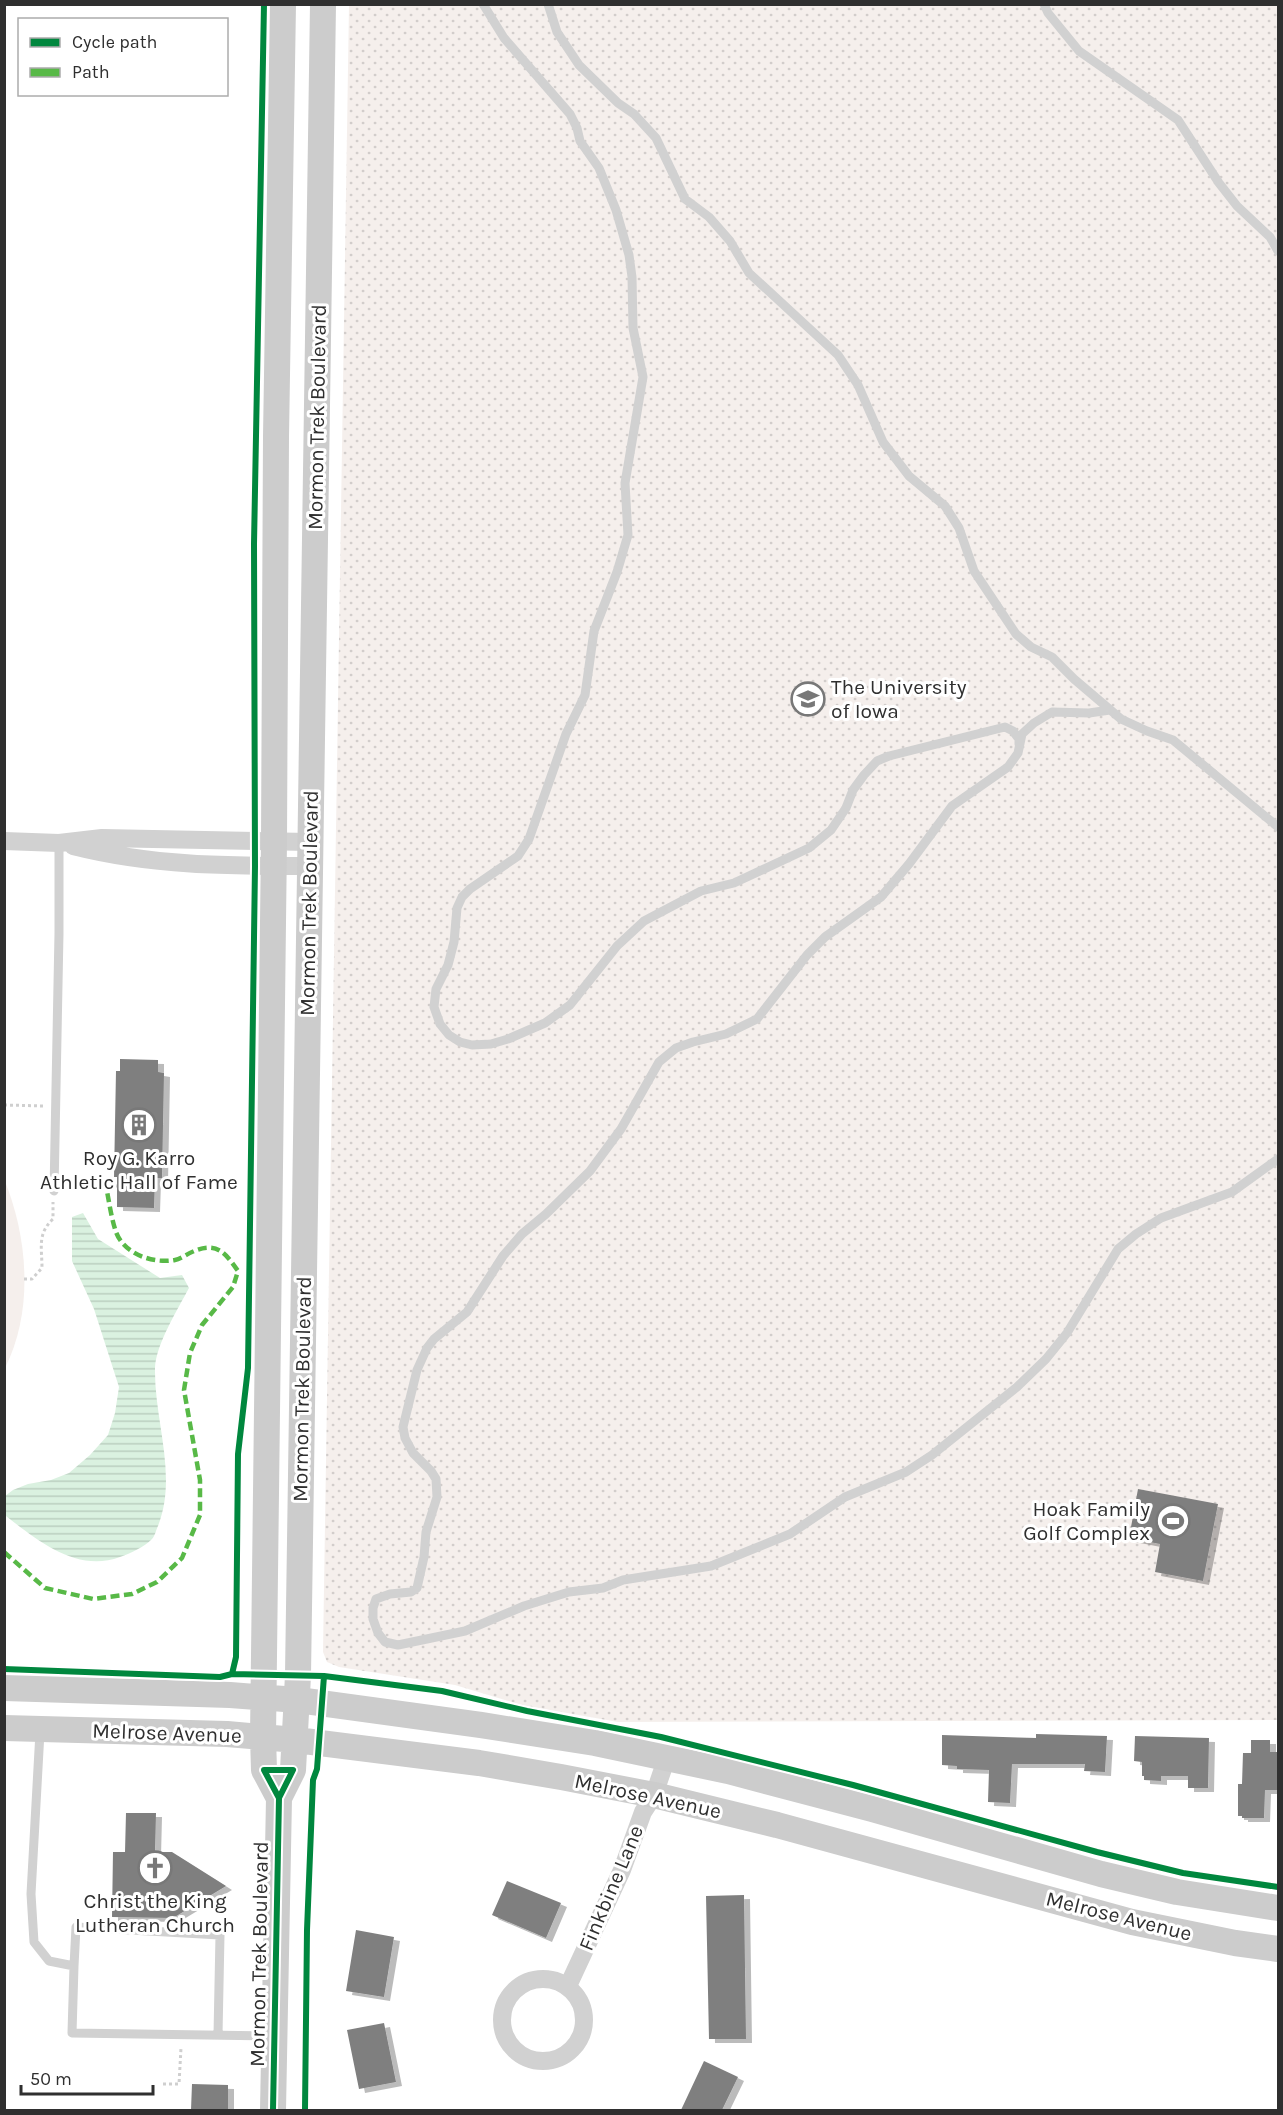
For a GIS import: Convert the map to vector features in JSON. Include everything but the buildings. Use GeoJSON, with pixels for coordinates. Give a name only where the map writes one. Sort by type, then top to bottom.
{"type":"FeatureCollection","features":[{"type":"Feature","properties":{"kind":"main road","name":"Mormon Trek Boulevard"},"geometry":{"type":"LineString","coordinates":[[279,1798],[264,1770],[263,1737],[274,854],[275,449],[283,4]]}},
{"type":"Feature","properties":{"kind":"main road","name":"Mormon Trek Boulevard"},"geometry":{"type":"LineString","coordinates":[[273,2110],[279,1798],[293,1770],[298,1700],[323,4]]}},
{"type":"Feature","properties":{"kind":"main road","name":"Melrose Avenue"},"geometry":{"type":"LineString","coordinates":[[4,1688],[298,1700],[492,1726],[595,1743],[667,1757],[872,1809],[1177,1892],[1278,1908]]}},
{"type":"Feature","properties":{"kind":"main road","name":"Melrose Avenue"},"geometry":{"type":"LineString","coordinates":[[4,1728],[162,1731],[263,1737],[479,1763],[654,1795],[777,1825],[1132,1922],[1235,1943],[1278,1949]]}},
{"type":"Feature","properties":{"kind":"street"},"geometry":{"type":"LineString","coordinates":[[4,841],[59,843],[102,838],[274,854],[309,854]]}},
{"type":"Feature","properties":{"kind":"street"},"geometry":{"type":"LineString","coordinates":[[59,843],[110,855],[184,865],[274,854],[309,854]]}},
{"type":"Feature","properties":{"kind":"street","name":"Finkbine Lane"},"geometry":{"type":"LineString","coordinates":[[568,1986],[622,1870],[643,1812],[654,1795],[667,1757]]}},
{"type":"Feature","properties":{"kind":"street"},"geometry":{"type":"LineString","coordinates":[[539,1978],[549,1978],[568,1986],[582,2004],[585,2016],[585,2027],[581,2038],[563,2057],[553,2060],[531,2060],[521,2055],[510,2044],[503,2030],[502,2016],[505,2003],[512,1992],[520,1985],[539,1978]]}},
{"type":"Feature","properties":{"kind":"lane"},"geometry":{"type":"LineString","coordinates":[[483,4],[504,38],[570,114],[580,141],[599,168],[616,210],[629,255],[633,328],[643,377],[625,483],[627,535],[617,572],[594,631],[585,695],[566,734],[538,819],[524,848],[518,856],[470,889],[462,897],[457,908],[454,942],[448,965],[436,989],[434,1008],[440,1024],[449,1035],[460,1042],[472,1045],[491,1044],[508,1039],[545,1023],[570,1005],[617,946],[644,921],[701,891],[734,883],[809,848],[831,830],[846,808],[853,790],[878,761],[889,756],[1005,727],[1013,731],[1019,739],[1018,753]]}},
{"type":"Feature","properties":{"kind":"lane"},"geometry":{"type":"LineString","coordinates":[[548,4],[557,32],[579,65],[618,103],[634,114],[656,138],[685,199],[709,216],[730,241],[748,273],[838,355],[858,385],[888,449],[909,476],[945,506],[959,528],[974,571],[1016,634],[1031,647],[1052,657],[1074,680],[1121,718],[1147,731],[1173,740],[1278,827]]}},
{"type":"Feature","properties":{"kind":"lane"},"geometry":{"type":"LineString","coordinates":[[1044,4],[1048,13],[1079,51],[1178,120],[1219,183],[1237,206],[1270,237],[1278,251]]}},
{"type":"Feature","properties":{"kind":"lane"},"geometry":{"type":"LineString","coordinates":[[1110,710],[1089,713],[1052,712],[1034,723],[1022,734],[1018,753],[1008,767],[952,806],[881,897],[825,937],[757,1019],[726,1034],[676,1048],[659,1062],[621,1129],[591,1171],[522,1234],[497,1264],[467,1312],[434,1339],[417,1370],[403,1427],[405,1438],[436,1479],[437,1497],[426,1532],[424,1557],[417,1588],[411,1592],[390,1594],[376,1599],[373,1619],[378,1633],[386,1641],[399,1645],[465,1631],[524,1606],[569,1592],[603,1588],[623,1580],[711,1566],[790,1534],[845,1497],[906,1472],[932,1455],[1017,1387],[1046,1359],[1068,1333],[1118,1249],[1136,1234],[1161,1218],[1232,1192],[1278,1159]]}},
{"type":"Feature","properties":{"kind":"lane"},"geometry":{"type":"LineString","coordinates":[[54,1188],[59,843]]}},
{"type":"Feature","properties":{"kind":"lane"},"geometry":{"type":"LineString","coordinates":[[40,1729],[31,1894],[34,1942],[49,1961],[74,1966]]}},
{"type":"Feature","properties":{"kind":"lane"},"geometry":{"type":"LineString","coordinates":[[218,2035],[220,1935],[76,1927],[72,2033],[275,2036]]}},
{"type":"Feature","properties":{"kind":"path"},"geometry":{"type":"LineString","coordinates":[[4,1105],[56,1106]]}},
{"type":"Feature","properties":{"kind":"path"},"geometry":{"type":"LineString","coordinates":[[24,1279],[32,1278],[42,1268],[41,1235],[53,1219],[54,1188],[117,1186]]}},
{"type":"Feature","properties":{"kind":"path"},"geometry":{"type":"LineString","coordinates":[[163,2084],[179,2084],[182,2034]]}},
{"type":"Feature","properties":{"kind":"shaded area","name":"The University of Iowa"},"geometry":{"type":"Polygon","coordinates":[[[349,5],[1278,5],[1278,1720],[618,1722],[522,1705],[455,1685],[339,1667],[327,1662],[323,1652],[349,5]]]}},
{"type":"Feature","properties":{"kind":"shaded area"},"geometry":{"type":"Polygon","coordinates":[[[4,1179],[18,1225],[23,1249],[24,1274],[24,1298],[20,1323],[5,1368],[4,1179]]]}},
{"type":"Feature","properties":{"kind":"shaded area"},"geometry":{"type":"Polygon","coordinates":[[[83,1213],[98,1239],[160,1278],[182,1275],[189,1288],[163,1338],[156,1359],[156,1388],[166,1468],[164,1507],[153,1538],[149,1542],[133,1552],[104,1561],[73,1558],[59,1552],[6,1516],[5,1496],[28,1484],[51,1480],[69,1473],[108,1435],[115,1413],[119,1387],[94,1309],[72,1261],[72,1217],[83,1213]]]}},
{"type":"Feature","properties":{"kind":"marked path"},"geometry":{"type":"LineString","coordinates":[[4,1552],[45,1588],[93,1599],[132,1594],[157,1582],[182,1558],[200,1515],[200,1480],[184,1390],[190,1353],[202,1325],[233,1287],[238,1271],[229,1258],[214,1248],[200,1249],[166,1261],[149,1259],[132,1252],[120,1240],[116,1232],[106,1186]]}},
{"type":"Feature","properties":{"kind":"cycle path"},"geometry":{"type":"LineString","coordinates":[[232,1674],[236,1657],[238,1454],[248,1368],[255,866],[254,544],[264,4]]}},
{"type":"Feature","properties":{"kind":"cycle path"},"geometry":{"type":"LineString","coordinates":[[4,1669],[220,1677],[232,1674],[324,1676],[442,1691],[527,1711],[661,1737],[853,1785],[1097,1852],[1183,1873],[1278,1887]]}},
{"type":"Feature","properties":{"kind":"cycle path"},"geometry":{"type":"LineString","coordinates":[[305,2110],[307,1930],[313,1780],[317,1769],[324,1676]]}},
{"type":"Feature","properties":{"kind":"cycle path"},"geometry":{"type":"LineString","coordinates":[[273,2110],[279,1798],[293,1770],[264,1770],[279,1798]]}},
{"type":"Feature","properties":{"kind":"place","name":"The University of Iowa"},"geometry":{"type":"Point","coordinates":[808,699]}},
{"type":"Feature","properties":{"kind":"place","name":"Roy G. Karro Athletic Hall of Fame"},"geometry":{"type":"Point","coordinates":[139,1125]}},
{"type":"Feature","properties":{"kind":"place","name":"Hoak Family Golf Complex"},"geometry":{"type":"Point","coordinates":[1173,1521]}},
{"type":"Feature","properties":{"kind":"place","name":"Christ the King Lutheran Church"},"geometry":{"type":"Point","coordinates":[155,1868]}}]}
